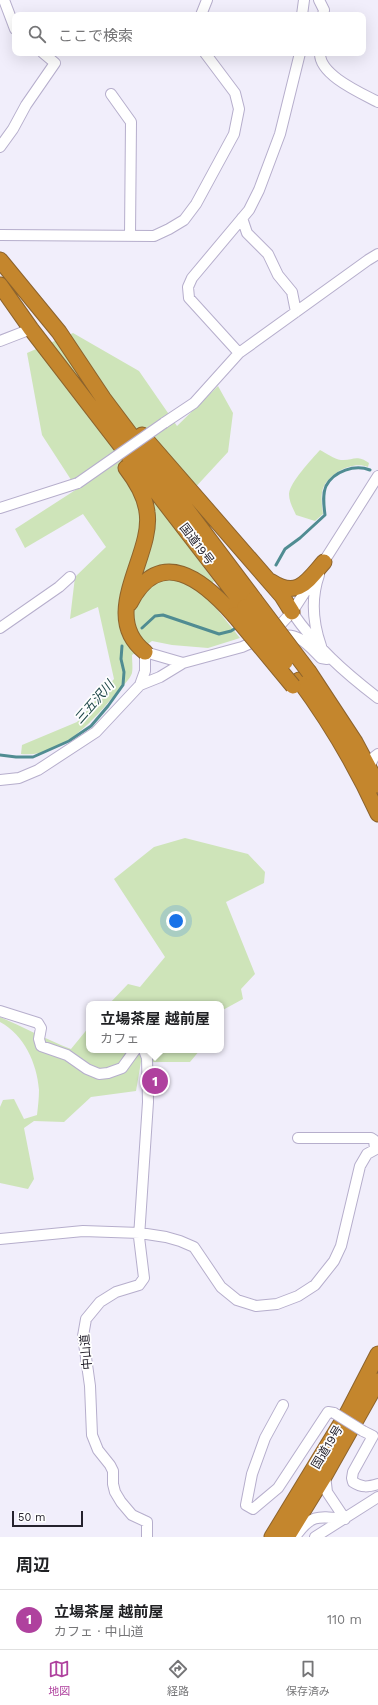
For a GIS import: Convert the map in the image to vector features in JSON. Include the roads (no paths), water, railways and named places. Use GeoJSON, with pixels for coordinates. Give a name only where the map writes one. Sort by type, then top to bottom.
{"type":"FeatureCollection","features":[{"type":"Feature","properties":{"kind":"highway","name":"国道19号"},"geometry":{"type":"LineString","coordinates":[[0,260],[59,332],[244,607]]}},
{"type":"Feature","properties":{"kind":"highway","name":"国道19号"},"geometry":{"type":"LineString","coordinates":[[0,285],[31,329],[300,679],[347,752],[378,814]]}},
{"type":"Feature","properties":{"kind":"highway"},"geometry":{"type":"LineString","coordinates":[[59,332],[105,387],[140,433],[282,596],[292,612]]}},
{"type":"Feature","properties":{"kind":"highway"},"geometry":{"type":"LineString","coordinates":[[58,364],[84,413],[138,483],[144,500],[147,512],[147,525],[131,579],[127,610],[127,627],[133,641],[145,652]]}},
{"type":"Feature","properties":{"kind":"highway"},"geometry":{"type":"LineString","coordinates":[[267,578],[283,588],[292,590],[304,584],[324,562]]}},
{"type":"Feature","properties":{"kind":"highway"},"geometry":{"type":"LineString","coordinates":[[127,610],[135,594],[148,579],[157,575],[176,572],[189,576],[205,585],[218,597],[244,607],[300,679]]}},
{"type":"Feature","properties":{"kind":"highway","name":"国道19号"},"geometry":{"type":"LineString","coordinates":[[300,679],[347,729],[378,785]]}},
{"type":"Feature","properties":{"kind":"highway","name":"国道19号"},"geometry":{"type":"LineString","coordinates":[[272,1537],[348,1412],[378,1354]]}},
{"type":"Feature","properties":{"kind":"highway","name":"国道19号"},"geometry":{"type":"LineString","coordinates":[[286,1537],[325,1475],[378,1381]]}},
{"type":"Feature","properties":{"kind":"street"},"geometry":{"type":"LineString","coordinates":[[4,0],[12,21]]}},
{"type":"Feature","properties":{"kind":"street"},"geometry":{"type":"LineString","coordinates":[[202,12],[207,0]]}},
{"type":"Feature","properties":{"kind":"street"},"geometry":{"type":"LineString","coordinates":[[302,12],[304,0]]}},
{"type":"Feature","properties":{"kind":"street"},"geometry":{"type":"LineString","coordinates":[[319,0],[324,12]]}},
{"type":"Feature","properties":{"kind":"street"},"geometry":{"type":"LineString","coordinates":[[0,147],[13,129],[26,104],[55,63],[47,56]]}},
{"type":"Feature","properties":{"kind":"street"},"geometry":{"type":"LineString","coordinates":[[0,235],[154,236],[184,220],[196,204],[234,134],[239,109],[235,93],[207,56]]}},
{"type":"Feature","properties":{"kind":"street"},"geometry":{"type":"LineString","coordinates":[[239,353],[189,298],[188,287],[192,278],[249,210],[259,190],[280,134],[299,56]]}},
{"type":"Feature","properties":{"kind":"street"},"geometry":{"type":"LineString","coordinates":[[320,56],[326,70],[338,80],[378,102]]}},
{"type":"Feature","properties":{"kind":"street"},"geometry":{"type":"LineString","coordinates":[[111,94],[131,122],[130,235]]}},
{"type":"Feature","properties":{"kind":"street"},"geometry":{"type":"LineString","coordinates":[[242,218],[247,233],[268,254],[278,275],[292,292],[296,312]]}},
{"type":"Feature","properties":{"kind":"street"},"geometry":{"type":"LineString","coordinates":[[0,508],[78,483],[194,403],[239,353],[378,254]]}},
{"type":"Feature","properties":{"kind":"street"},"geometry":{"type":"LineString","coordinates":[[0,342],[31,329]]}},
{"type":"Feature","properties":{"kind":"street"},"geometry":{"type":"LineString","coordinates":[[140,685],[160,677],[183,663],[236,649],[266,636],[280,625],[292,612],[378,476]]}},
{"type":"Feature","properties":{"kind":"street"},"geometry":{"type":"LineString","coordinates":[[322,649],[317,636],[314,608],[316,583],[324,562]]}},
{"type":"Feature","properties":{"kind":"street"},"geometry":{"type":"LineString","coordinates":[[0,628],[47,596],[70,577]]}},
{"type":"Feature","properties":{"kind":"street"},"geometry":{"type":"LineString","coordinates":[[292,612],[331,660],[378,698]]}},
{"type":"Feature","properties":{"kind":"street"},"geometry":{"type":"LineString","coordinates":[[236,649],[252,649],[287,634],[296,636],[322,658],[331,660]]}},
{"type":"Feature","properties":{"kind":"street"},"geometry":{"type":"LineString","coordinates":[[0,780],[19,778],[38,770],[96,732],[140,685],[145,671],[145,652],[183,663]]}},
{"type":"Feature","properties":{"kind":"street"},"geometry":{"type":"LineString","coordinates":[[369,767],[374,757],[378,754]]}},
{"type":"Feature","properties":{"kind":"street"},"geometry":{"type":"LineString","coordinates":[[0,1011],[38,1023],[41,1028],[39,1039],[41,1046],[67,1055],[93,1072],[108,1074],[122,1068],[133,1053]]}},
{"type":"Feature","properties":{"kind":"street","name":"中山道"},"geometry":{"type":"LineString","coordinates":[[146,1054],[148,1102],[140,1234],[144,1274],[143,1281],[139,1285],[116,1292],[100,1302],[86,1319],[83,1336],[90,1386],[92,1435],[98,1450],[113,1470],[112,1484],[115,1492],[127,1511],[147,1522],[148,1537]]}},
{"type":"Feature","properties":{"kind":"street"},"geometry":{"type":"LineString","coordinates":[[0,1239],[83,1231],[166,1237],[194,1247],[221,1287],[237,1300],[256,1306],[277,1304],[298,1296],[315,1285],[334,1261],[341,1246],[360,1166],[367,1154],[377,1149],[374,1140],[371,1138],[298,1138]]}},
{"type":"Feature","properties":{"kind":"street"},"geometry":{"type":"LineString","coordinates":[[283,1405],[265,1438],[252,1474],[246,1505],[253,1509],[278,1488],[328,1412],[334,1413],[363,1431],[376,1433],[353,1472],[352,1478],[353,1482],[363,1487],[370,1487],[378,1484]]}},
{"type":"Feature","properties":{"kind":"street"},"geometry":{"type":"LineString","coordinates":[[325,1475],[327,1492],[345,1518]]}},
{"type":"Feature","properties":{"kind":"street"},"geometry":{"type":"LineString","coordinates":[[315,1537],[378,1497]]}},
{"type":"Feature","properties":{"kind":"street"},"geometry":{"type":"LineString","coordinates":[[294,1537],[310,1519],[324,1517],[345,1518]]}},
{"type":"Feature","properties":{"kind":"waterway"},"geometry":{"type":"LineString","coordinates":[[276,565],[285,549],[300,538],[325,515],[324,493],[326,486],[334,476],[352,468],[364,468],[370,470]]}},
{"type":"Feature","properties":{"kind":"waterway"},"geometry":{"type":"LineString","coordinates":[[142,628],[155,616],[163,615],[219,634],[231,631],[239,626]]}},
{"type":"Feature","properties":{"kind":"waterway","name":"三五沢川"},"geometry":{"type":"LineString","coordinates":[[0,755],[33,757],[69,741],[91,726],[123,685],[124,672],[121,659],[122,646]]}},
{"type":"Feature","properties":{"kind":"place","name":"立場茶屋 越前屋"},"geometry":{"type":"Point","coordinates":[155,1081]}}]}
